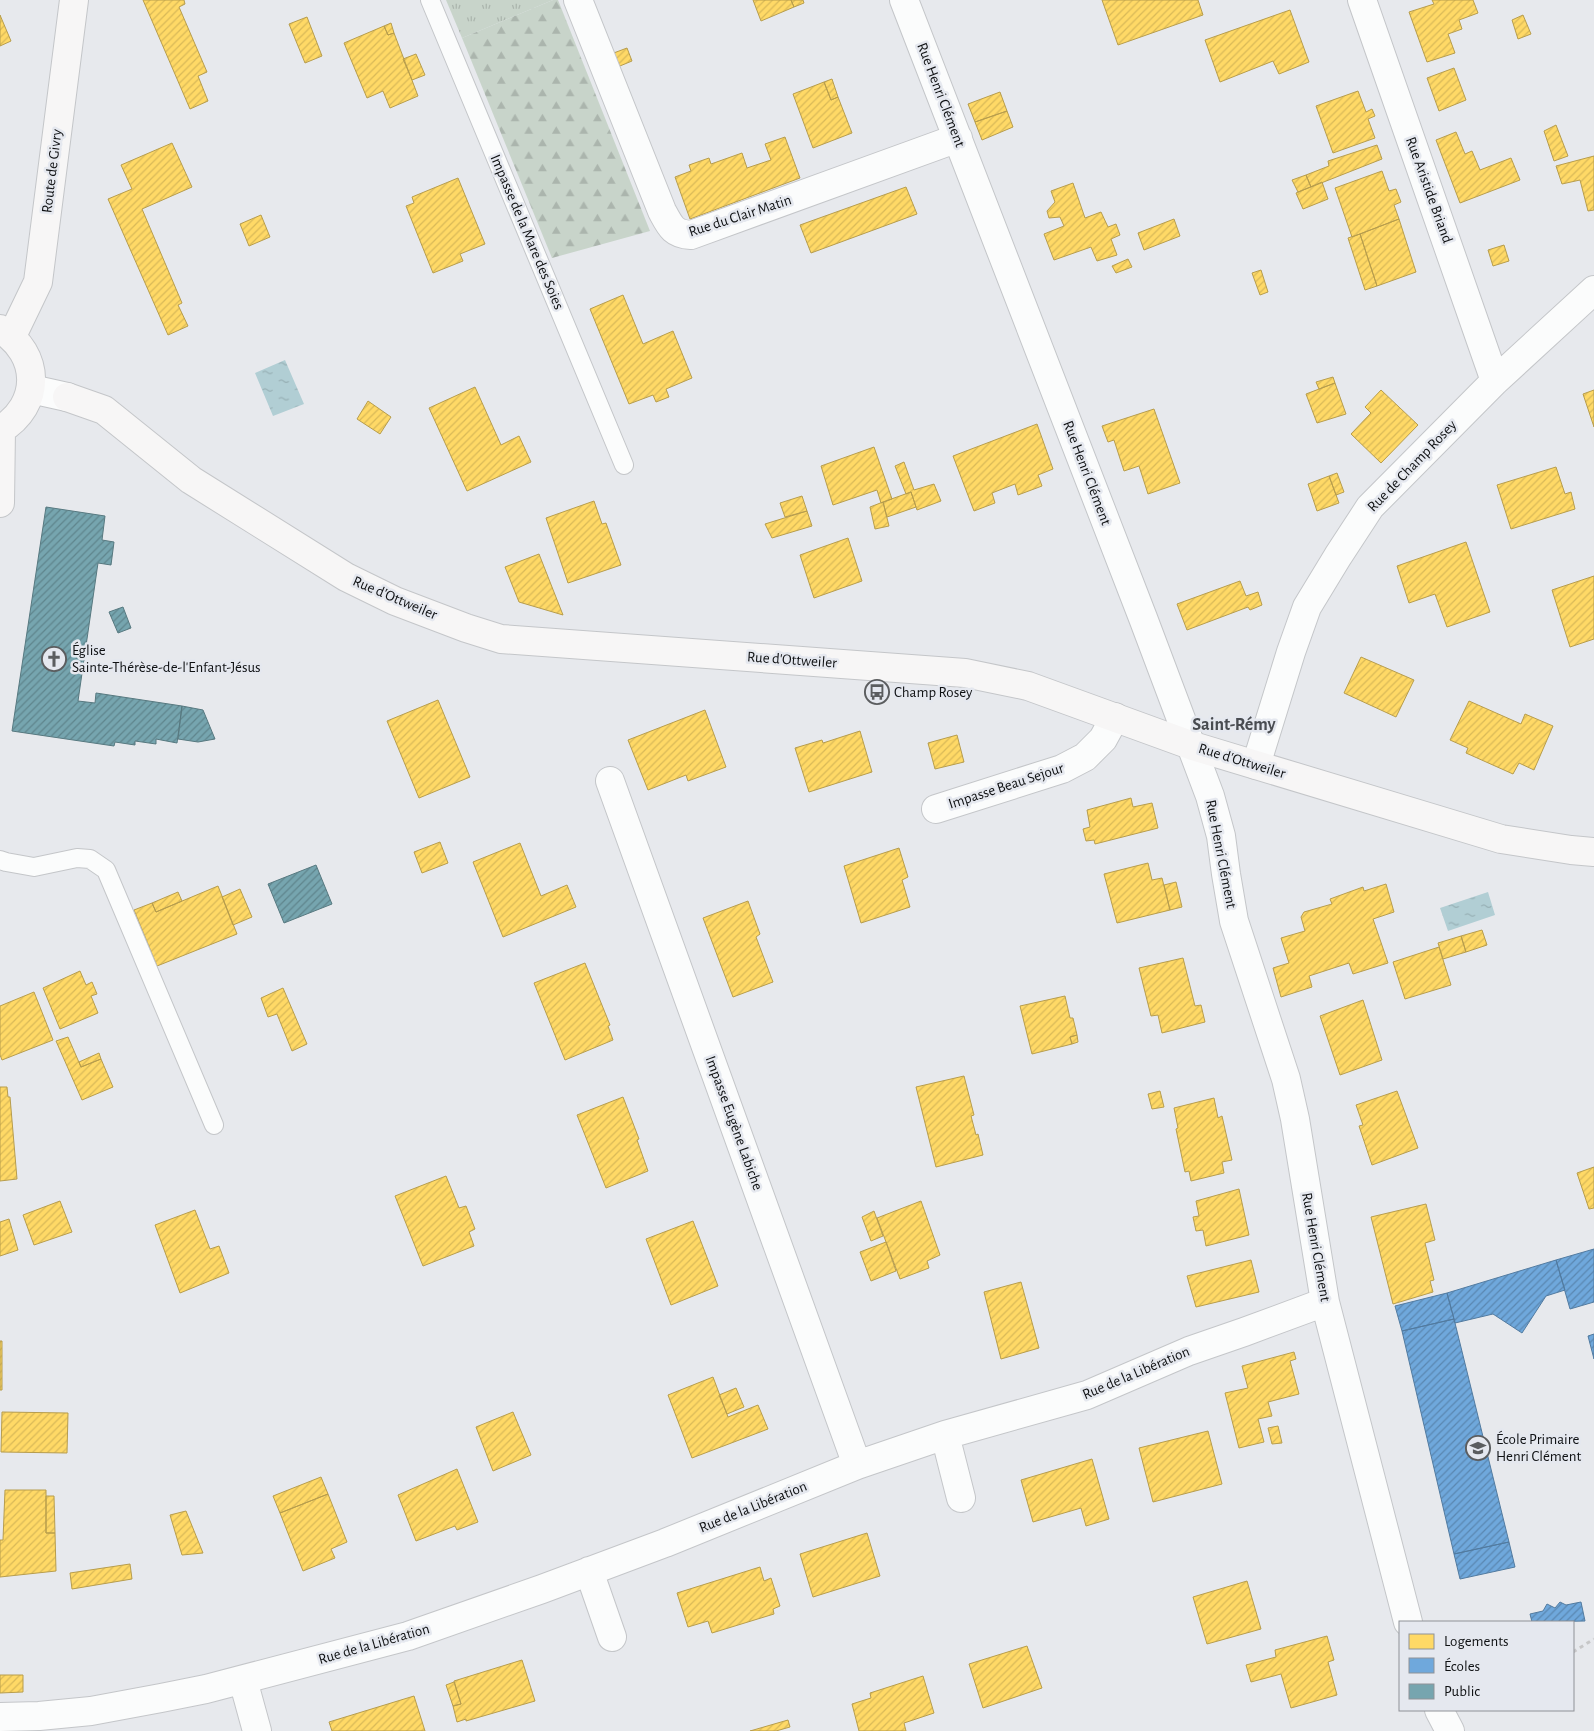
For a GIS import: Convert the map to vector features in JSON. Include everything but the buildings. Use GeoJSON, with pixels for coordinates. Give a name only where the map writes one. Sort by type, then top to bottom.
{"type":"FeatureCollection","features":[{"type":"Feature","properties":{"kind":"street","name":"Route de Givry"},"geometry":{"type":"LineString","coordinates":[[6,332],[38,282],[74,0]]}},
{"type":"Feature","properties":{"kind":"street","name":"Rue du Clair Matin"},"geometry":{"type":"LineString","coordinates":[[578,0],[662,211],[670,225],[679,234],[690,235],[958,138]]}},
{"type":"Feature","properties":{"kind":"street","name":"Rue Henri Clément"},"geometry":{"type":"LineString","coordinates":[[904,0],[1193,746],[1210,796],[1221,836],[1234,921],[1286,1079],[1295,1118],[1324,1302],[1408,1621]]}},
{"type":"Feature","properties":{"kind":"street","name":"Rue Aristide Briand"},"geometry":{"type":"LineString","coordinates":[[1362,0],[1495,381]]}},
{"type":"Feature","properties":{"kind":"street","name":"Rue de Champ Rosey"},"geometry":{"type":"LineString","coordinates":[[1256,765],[1307,607],[1370,507],[1495,381],[1594,290]]}},
{"type":"Feature","properties":{"kind":"street"},"geometry":{"type":"LineString","coordinates":[[0,503],[1,430],[15,419],[25,405],[31,389],[31,374],[28,360],[22,347],[6,332]]}},
{"type":"Feature","properties":{"kind":"street","name":"Rue d'Ottweiler"},"geometry":{"type":"LineString","coordinates":[[31,389],[68,398],[104,410],[191,480],[346,577],[395,601],[466,628],[500,638],[965,673],[1028,686],[1193,746],[1501,839],[1594,852]]}},
{"type":"Feature","properties":{"kind":"street","name":"Impasse Beau Sejour"},"geometry":{"type":"LineString","coordinates":[[936,809],[1062,769],[1085,757],[1103,739],[1115,717]]}},
{"type":"Feature","properties":{"kind":"street","name":"Impasse Eugène Labiche"},"geometry":{"type":"LineString","coordinates":[[610,781],[858,1465]]}},
{"type":"Feature","properties":{"kind":"street","name":"Rue de la Libération"},"geometry":{"type":"LineString","coordinates":[[0,1717],[39,1716],[91,1711],[206,1689],[408,1636],[589,1571],[858,1465],[945,1435],[1086,1396],[1189,1350],[1324,1302]]}},
{"type":"Feature","properties":{"kind":"street"},"geometry":{"type":"LineString","coordinates":[[945,1435],[961,1498]]}},
{"type":"Feature","properties":{"kind":"street"},"geometry":{"type":"LineString","coordinates":[[589,1571],[612,1637]]}},
{"type":"Feature","properties":{"kind":"street"},"geometry":{"type":"LineString","coordinates":[[242,1680],[257,1731]]}},
{"type":"Feature","properties":{"kind":"street"},"geometry":{"type":"LineString","coordinates":[[1440,1711],[1450,1731]]}},
{"type":"Feature","properties":{"kind":"lane","name":"Impasse de la Mare des Soies"},"geometry":{"type":"LineString","coordinates":[[430,0],[624,465]]}},
{"type":"Feature","properties":{"kind":"lane"},"geometry":{"type":"LineString","coordinates":[[0,860],[34,867],[77,858],[90,859],[106,870],[214,1125]]}},
{"type":"Feature","properties":{"kind":"path"},"geometry":{"type":"LineString","coordinates":[[1574,1651],[1594,1639]]}},
{"type":"Feature","properties":{"kind":"green space"},"geometry":{"type":"Polygon","coordinates":[[[446,0],[553,0],[462,38],[446,0]]]}},
{"type":"Feature","properties":{"kind":"green space"},"geometry":{"type":"Polygon","coordinates":[[[553,0],[558,0],[650,231],[552,258],[462,38],[553,0]]]}},
{"type":"Feature","properties":{"kind":"water"},"geometry":{"type":"Polygon","coordinates":[[[285,360],[304,404],[273,416],[255,373],[285,360]]]}},
{"type":"Feature","properties":{"kind":"water"},"geometry":{"type":"Polygon","coordinates":[[[1488,892],[1495,915],[1448,931],[1440,908],[1488,892]]]}},
{"type":"Feature","properties":{"kind":"place","name":"Église Sainte-Thérèse-de-l'Enfant-Jésus"},"geometry":{"type":"Point","coordinates":[54,659]}},
{"type":"Feature","properties":{"kind":"place","name":"Champ Rosey"},"geometry":{"type":"Point","coordinates":[877,692]}},
{"type":"Feature","properties":{"kind":"place","name":"École Primaire Henri Clément"},"geometry":{"type":"Point","coordinates":[1478,1448]}},
{"type":"Feature","properties":{"kind":"district","name":"Saint-Rémy"},"geometry":{"type":"Point","coordinates":[1234,725]}}]}
